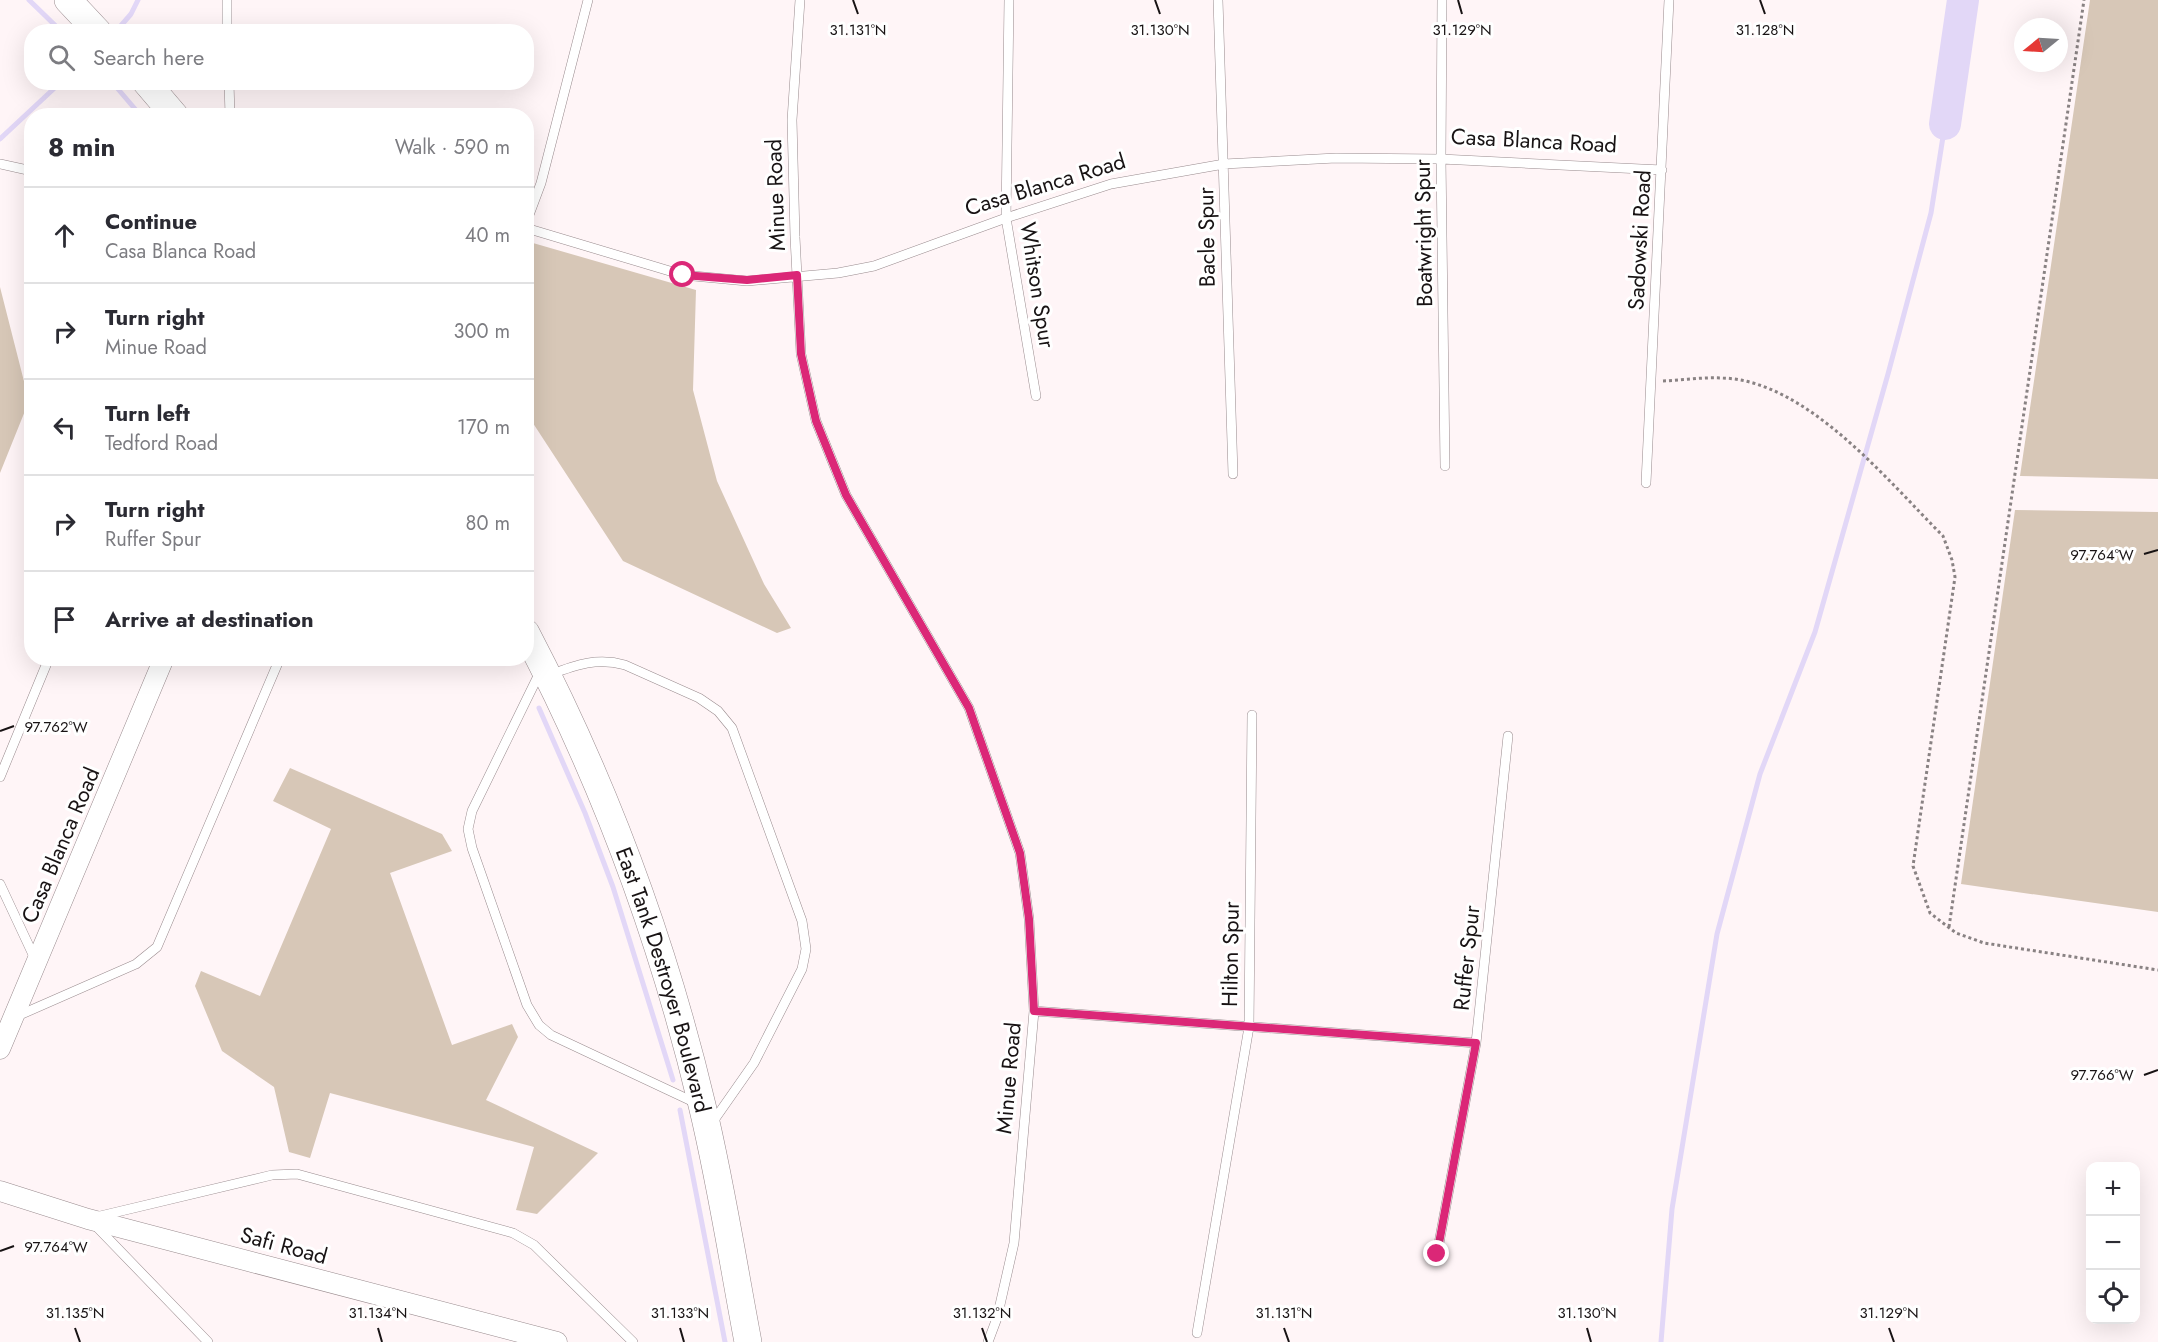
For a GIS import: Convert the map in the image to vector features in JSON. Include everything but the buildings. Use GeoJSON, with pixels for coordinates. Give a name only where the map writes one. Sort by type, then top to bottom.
{"type":"FeatureCollection","features":[{"type":"Feature","properties":{"kind":"street"},"geometry":{"type":"LineString","coordinates":[[68,0],[90,24]]}},
{"type":"Feature","properties":{"kind":"street"},"geometry":{"type":"LineString","coordinates":[[153,90],[169,108]]}},
{"type":"Feature","properties":{"kind":"street","name":"East Tank Destroyer Boulevard"},"geometry":{"type":"LineString","coordinates":[[534,648],[583,748],[623,847],[674,996],[705,1119],[748,1342]]}},
{"type":"Feature","properties":{"kind":"street","name":"Casa Blanca Road"},"geometry":{"type":"LineString","coordinates":[[0,1049],[161,666]]}},
{"type":"Feature","properties":{"kind":"street","name":"Safi Road"},"geometry":{"type":"LineString","coordinates":[[0,1191],[88,1219],[558,1342]]}},
{"type":"Feature","properties":{"kind":"lane"},"geometry":{"type":"LineString","coordinates":[[227,0],[227,24]]}},
{"type":"Feature","properties":{"kind":"lane"},"geometry":{"type":"LineString","coordinates":[[534,202],[541,183],[588,0]]}},
{"type":"Feature","properties":{"kind":"lane","name":"Minue Road"},"geometry":{"type":"LineString","coordinates":[[800,0],[792,120],[797,275],[801,354],[816,421],[846,495],[969,708],[1020,853],[1029,919],[1034,1011],[1014,1243],[997,1318],[988,1342]]}},
{"type":"Feature","properties":{"kind":"lane","name":"Whitson Spur"},"geometry":{"type":"LineString","coordinates":[[1009,0],[1006,218],[1036,396]]}},
{"type":"Feature","properties":{"kind":"lane","name":"Bacle Spur"},"geometry":{"type":"LineString","coordinates":[[1218,0],[1233,474]]}},
{"type":"Feature","properties":{"kind":"lane","name":"Boatwright Spur"},"geometry":{"type":"LineString","coordinates":[[1442,0],[1441,159],[1445,466]]}},
{"type":"Feature","properties":{"kind":"lane","name":"Sadowski Road"},"geometry":{"type":"LineString","coordinates":[[1646,483],[1669,0]]}},
{"type":"Feature","properties":{"kind":"lane"},"geometry":{"type":"LineString","coordinates":[[229,90],[230,108]]}},
{"type":"Feature","properties":{"kind":"lane","name":"Casa Blanca Road"},"geometry":{"type":"LineString","coordinates":[[534,230],[683,275],[747,280],[838,273],[874,266],[1006,218],[1111,184],[1224,164],[1336,158],[1441,159],[1662,170]]}},
{"type":"Feature","properties":{"kind":"lane"},"geometry":{"type":"LineString","coordinates":[[0,164],[24,169]]}},
{"type":"Feature","properties":{"kind":"lane"},"geometry":{"type":"LineString","coordinates":[[587,661],[613,661],[699,698],[718,711],[739,742],[798,910],[806,949],[802,969],[754,1063],[705,1119],[551,1035],[539,1025],[524,995],[472,848],[468,829],[472,811],[546,670],[587,661]]}},
{"type":"Feature","properties":{"kind":"lane"},"geometry":{"type":"LineString","coordinates":[[0,777],[46,666]]}},
{"type":"Feature","properties":{"kind":"lane"},"geometry":{"type":"LineString","coordinates":[[13,1018],[136,964],[157,947],[277,666]]}},
{"type":"Feature","properties":{"kind":"lane","name":"Hilton Spur"},"geometry":{"type":"LineString","coordinates":[[1197,1334],[1249,1027],[1251,715]]}},
{"type":"Feature","properties":{"kind":"lane","name":"Ruffer Spur"},"geometry":{"type":"LineString","coordinates":[[1437,1254],[1476,1043],[1508,736]]}},
{"type":"Feature","properties":{"kind":"lane"},"geometry":{"type":"LineString","coordinates":[[0,884],[37,962]]}},
{"type":"Feature","properties":{"kind":"lane"},"geometry":{"type":"LineString","coordinates":[[1034,1011],[1476,1043]]}},
{"type":"Feature","properties":{"kind":"lane"},"geometry":{"type":"LineString","coordinates":[[88,1219],[272,1175],[297,1174],[513,1233],[534,1245],[633,1342]]}},
{"type":"Feature","properties":{"kind":"lane"},"geometry":{"type":"LineString","coordinates":[[88,1219],[208,1342]]}},
{"type":"Feature","properties":{"kind":"path"},"geometry":{"type":"LineString","coordinates":[[1949,928],[2084,0]]}},
{"type":"Feature","properties":{"kind":"path"},"geometry":{"type":"LineString","coordinates":[[1652,382],[1724,378],[1768,388],[1794,400],[1825,421],[1943,536],[1955,577],[1912,866],[1930,914],[1949,928],[1983,943],[2158,970]]}},
{"type":"Feature","properties":{"kind":"shaded area"},"geometry":{"type":"Polygon","coordinates":[[[2090,0],[2158,0],[2158,479],[2020,476],[2090,0]]]}},
{"type":"Feature","properties":{"kind":"shaded area"},"geometry":{"type":"Polygon","coordinates":[[[534,243],[696,290],[693,390],[717,481],[764,584],[791,628],[777,633],[623,561],[534,425],[534,243]]]}},
{"type":"Feature","properties":{"kind":"shaded area"},"geometry":{"type":"Polygon","coordinates":[[[0,287],[24,381],[24,413],[0,473],[0,287]]]}},
{"type":"Feature","properties":{"kind":"shaded area"},"geometry":{"type":"Polygon","coordinates":[[[2015,510],[2158,512],[2158,912],[1961,884],[2015,510]]]}},
{"type":"Feature","properties":{"kind":"shaded area"},"geometry":{"type":"Polygon","coordinates":[[[290,768],[442,834],[452,851],[390,873],[452,1045],[512,1024],[518,1037],[486,1100],[598,1153],[537,1214],[516,1210],[534,1147],[330,1093],[310,1158],[289,1152],[274,1087],[222,1051],[195,986],[201,971],[260,996],[331,829],[273,801],[290,768]]]}},
{"type":"Feature","properties":{"kind":"waterway"},"geometry":{"type":"LineString","coordinates":[[29,0],[54,24]]}},
{"type":"Feature","properties":{"kind":"waterway"},"geometry":{"type":"LineString","coordinates":[[122,24],[138,0]]}},
{"type":"Feature","properties":{"kind":"waterway"},"geometry":{"type":"LineString","coordinates":[[1945,124],[1963,0]]}},
{"type":"Feature","properties":{"kind":"waterway"},"geometry":{"type":"LineString","coordinates":[[33,108],[52,90]]}},
{"type":"Feature","properties":{"kind":"waterway"},"geometry":{"type":"LineString","coordinates":[[119,90],[134,108]]}},
{"type":"Feature","properties":{"kind":"waterway"},"geometry":{"type":"LineString","coordinates":[[0,139],[24,117]]}},
{"type":"Feature","properties":{"kind":"waterway"},"geometry":{"type":"LineString","coordinates":[[1661,1342],[1672,1209],[1717,934],[1760,774],[1815,632],[1888,374],[1931,213],[1945,124]]}},
{"type":"Feature","properties":{"kind":"waterway"},"geometry":{"type":"LineString","coordinates":[[539,708],[585,813],[613,887],[673,1080]]}},
{"type":"Feature","properties":{"kind":"waterway"},"geometry":{"type":"LineString","coordinates":[[680,1110],[725,1342]]}},
{"type":"Feature","properties":{"kind":"route"},"geometry":{"type":"LineString","coordinates":[[683,275],[747,280],[797,275],[801,354],[816,421],[846,495],[969,708],[1020,853],[1029,919],[1034,1011],[1476,1043],[1437,1254]]}}]}
